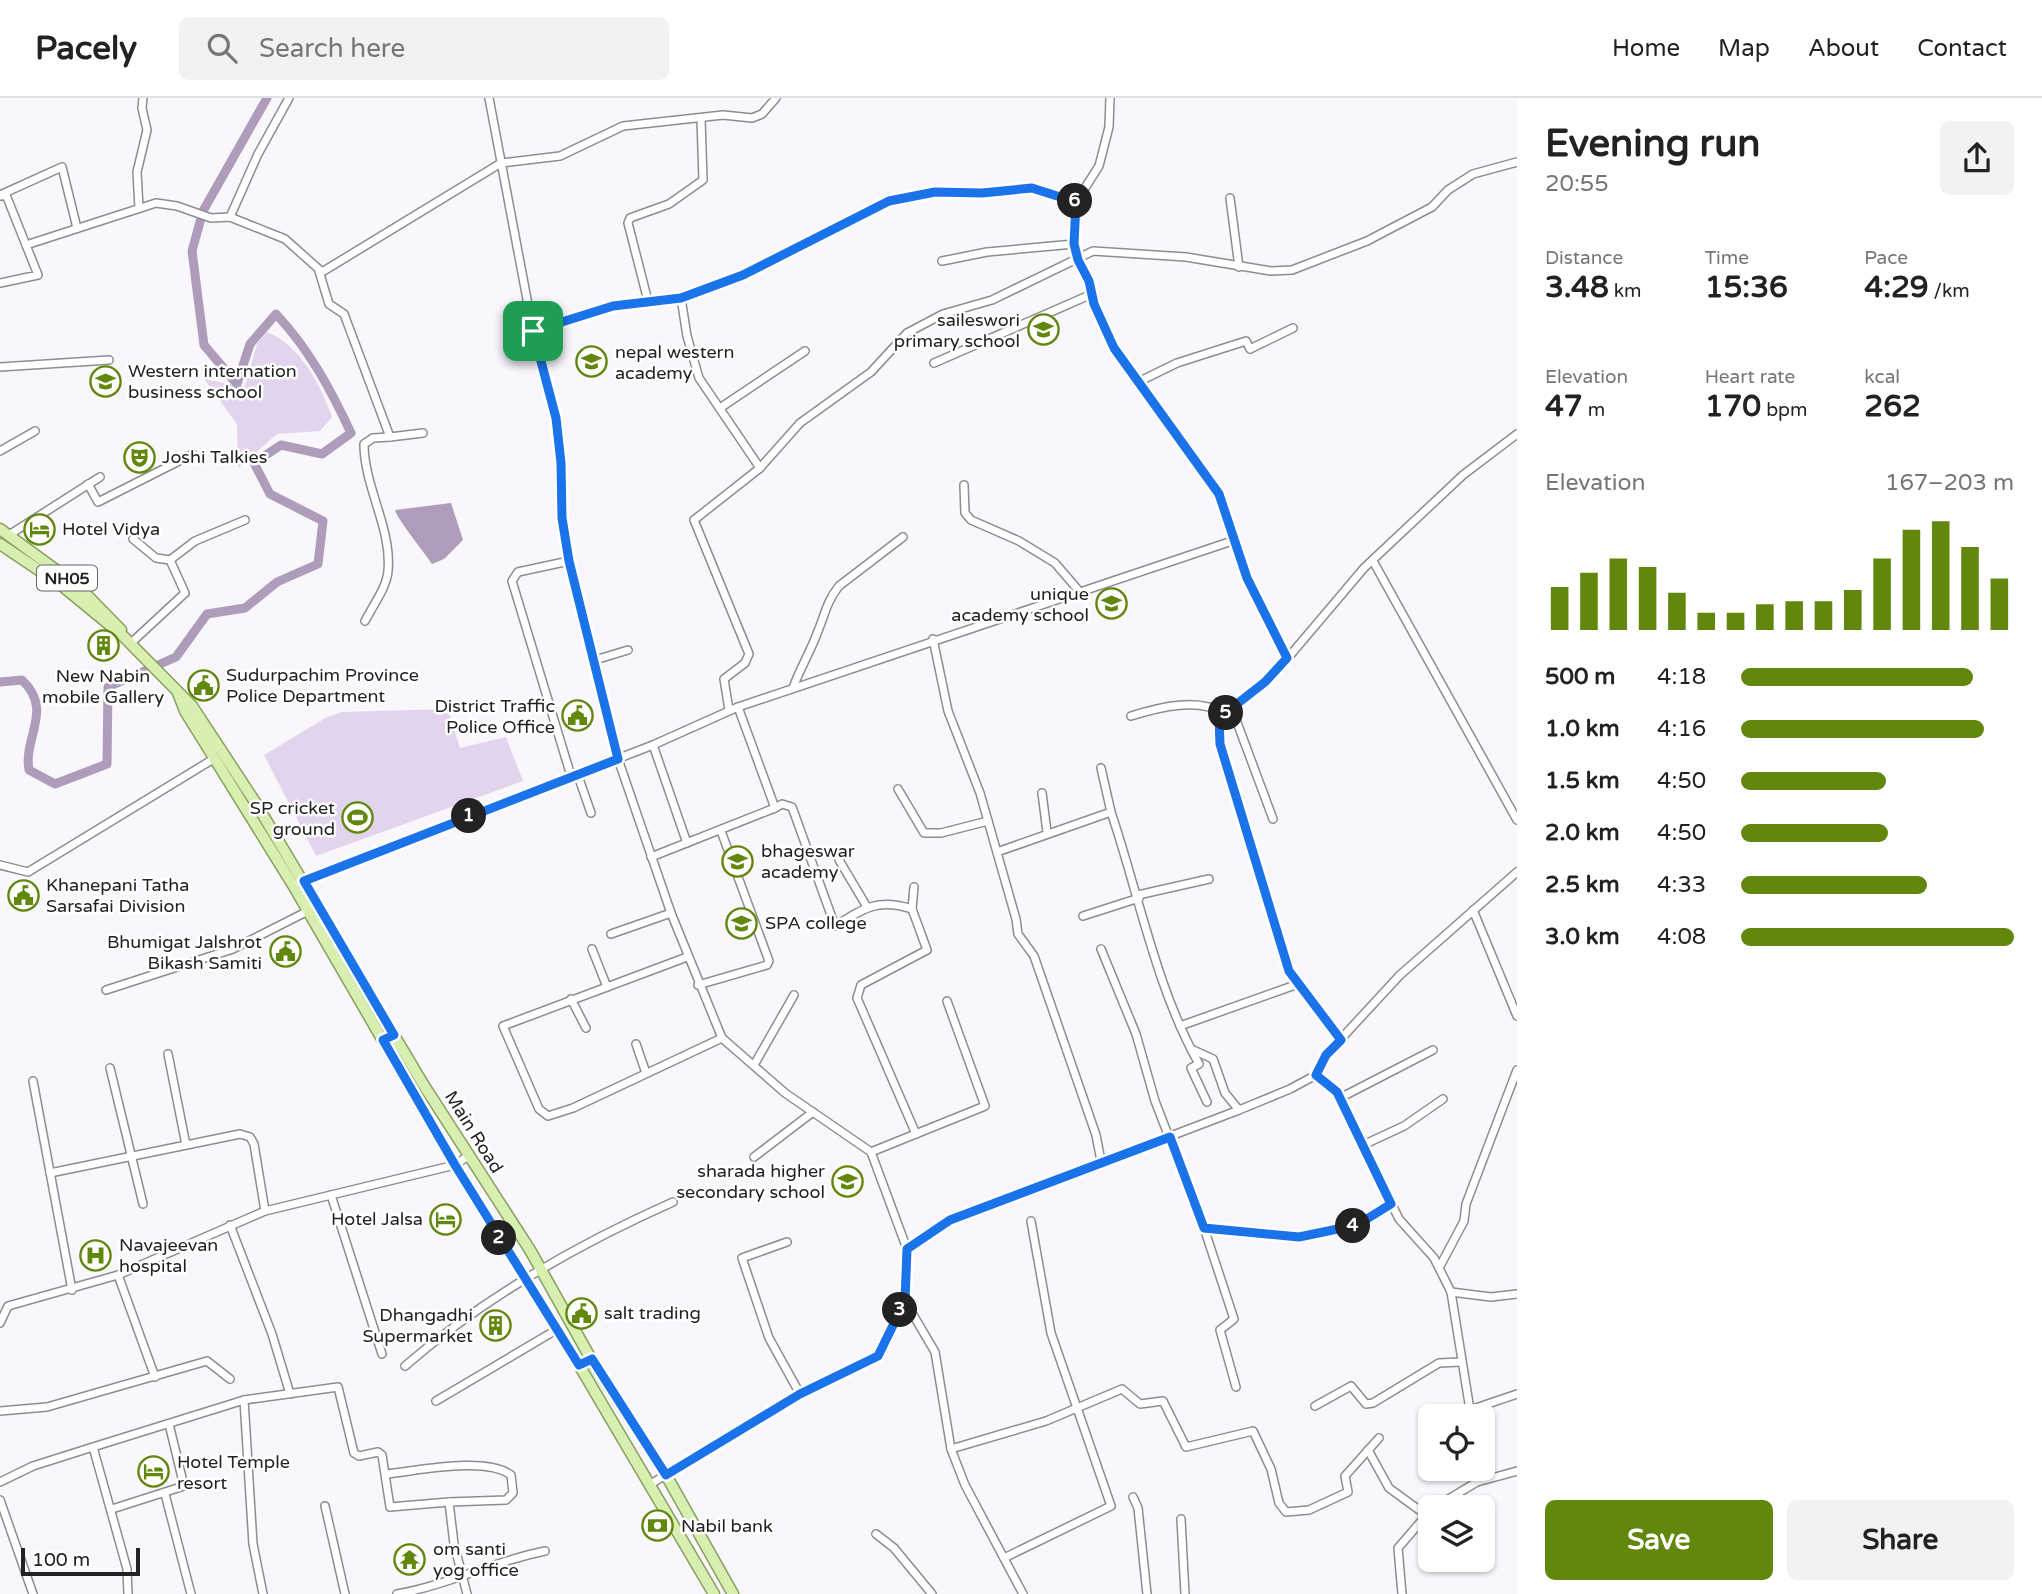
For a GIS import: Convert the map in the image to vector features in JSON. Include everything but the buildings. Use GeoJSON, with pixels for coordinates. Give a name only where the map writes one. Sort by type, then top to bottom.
{"type":"FeatureCollection","features":[{"type":"Feature","properties":{"kind":"main road","name":"NH05"},"geometry":{"type":"LineString","coordinates":[[5,532],[78,586],[121,629],[129,642]]}},
{"type":"Feature","properties":{"kind":"main road","name":"NH05"},"geometry":{"type":"LineString","coordinates":[[0,544],[61,585],[129,642]]}},
{"type":"Feature","properties":{"kind":"main road","name":"Main Road"},"geometry":{"type":"LineString","coordinates":[[129,642],[188,700],[218,743],[388,1037],[455,1165],[579,1365],[714,1594]]}},
{"type":"Feature","properties":{"kind":"main road","name":"Main Road"},"geometry":{"type":"LineString","coordinates":[[178,693],[182,706],[298,883],[308,911],[541,1271],[592,1359],[666,1475],[733,1594]]}},
{"type":"Feature","properties":{"kind":"main road"},"geometry":{"type":"LineString","coordinates":[[579,1365],[592,1359]]}},
{"type":"Feature","properties":{"kind":"street"},"geometry":{"type":"LineString","coordinates":[[139,208],[137,172],[147,131],[142,108],[144,98]]}},
{"type":"Feature","properties":{"kind":"street"},"geometry":{"type":"LineString","coordinates":[[230,216],[273,123],[289,98]]}},
{"type":"Feature","properties":{"kind":"street"},"geometry":{"type":"LineString","coordinates":[[489,98],[533,331],[556,418],[561,463],[562,518],[569,561],[596,660],[618,759],[671,913],[698,985],[722,1038],[785,1093],[871,1152],[907,1249],[905,1301],[878,1356],[800,1394],[649,1485]]}},
{"type":"Feature","properties":{"kind":"street"},"geometry":{"type":"LineString","coordinates":[[319,270],[321,272],[500,163],[560,156],[623,125],[684,117],[701,119],[723,115],[752,118],[762,114],[776,98]]}},
{"type":"Feature","properties":{"kind":"street"},"geometry":{"type":"LineString","coordinates":[[1110,98],[1109,127],[1099,166],[1076,202],[1074,244],[1078,260],[1114,348],[1219,494],[1232,541],[1287,658]]}},
{"type":"Feature","properties":{"kind":"street"},"geometry":{"type":"LineString","coordinates":[[648,301],[628,223],[630,218],[669,204],[703,180],[701,119]]}},
{"type":"Feature","properties":{"kind":"street"},"geometry":{"type":"LineString","coordinates":[[729,710],[724,679],[745,663],[749,654],[694,520],[760,468],[800,423],[871,372],[907,333],[943,314],[992,300],[1093,251],[1186,257],[1271,271],[1309,265],[1367,241],[1432,207],[1448,190],[1473,174],[1517,162]]}},
{"type":"Feature","properties":{"kind":"street"},"geometry":{"type":"LineString","coordinates":[[0,196],[62,167],[77,228]]}},
{"type":"Feature","properties":{"kind":"street"},"geometry":{"type":"LineString","coordinates":[[533,331],[613,306],[681,298],[743,275],[889,201],[935,192],[982,193],[1032,188],[1076,202]]}},
{"type":"Feature","properties":{"kind":"street"},"geometry":{"type":"LineString","coordinates":[[0,196],[6,195],[38,275],[0,283]]}},
{"type":"Feature","properties":{"kind":"street"},"geometry":{"type":"LineString","coordinates":[[1230,198],[1239,267]]}},
{"type":"Feature","properties":{"kind":"street"},"geometry":{"type":"LineString","coordinates":[[26,245],[156,203],[177,206],[211,218],[230,216],[285,239],[319,270],[329,304],[344,314],[390,436]]}},
{"type":"Feature","properties":{"kind":"street"},"geometry":{"type":"LineString","coordinates":[[942,261],[987,252],[1074,244]]}},
{"type":"Feature","properties":{"kind":"street"},"geometry":{"type":"LineString","coordinates":[[934,363],[1092,294]]}},
{"type":"Feature","properties":{"kind":"street"},"geometry":{"type":"LineString","coordinates":[[681,298],[687,336],[699,378],[760,468]]}},
{"type":"Feature","properties":{"kind":"street"},"geometry":{"type":"LineString","coordinates":[[1138,382],[1177,363],[1246,341],[1250,349],[1293,328]]}},
{"type":"Feature","properties":{"kind":"street"},"geometry":{"type":"LineString","coordinates":[[720,408],[805,351]]}},
{"type":"Feature","properties":{"kind":"street"},"geometry":{"type":"LineString","coordinates":[[0,367],[109,360]]}},
{"type":"Feature","properties":{"kind":"street"},"geometry":{"type":"LineString","coordinates":[[0,451],[35,430]]}},
{"type":"Feature","properties":{"kind":"street"},"geometry":{"type":"LineString","coordinates":[[365,621],[389,574],[387,545],[364,463],[364,444],[373,438],[423,433]]}},
{"type":"Feature","properties":{"kind":"street"},"geometry":{"type":"LineString","coordinates":[[1341,1040],[1289,971],[1220,744],[1217,728],[1219,718],[1265,682],[1373,561],[1463,475],[1517,434]]}},
{"type":"Feature","properties":{"kind":"street"},"geometry":{"type":"LineString","coordinates":[[88,484],[98,502],[193,454]]}},
{"type":"Feature","properties":{"kind":"street"},"geometry":{"type":"LineString","coordinates":[[5,532],[100,477]]}},
{"type":"Feature","properties":{"kind":"street"},"geometry":{"type":"LineString","coordinates":[[964,485],[967,517],[1019,541],[1055,563],[1079,592]]}},
{"type":"Feature","properties":{"kind":"street"},"geometry":{"type":"LineString","coordinates":[[170,561],[195,541],[245,520]]}},
{"type":"Feature","properties":{"kind":"street"},"geometry":{"type":"LineString","coordinates":[[793,688],[819,630],[825,604],[839,586],[903,537]]}},
{"type":"Feature","properties":{"kind":"street"},"geometry":{"type":"LineString","coordinates":[[132,539],[156,558],[170,561]]}},
{"type":"Feature","properties":{"kind":"street"},"geometry":{"type":"LineString","coordinates":[[298,883],[653,745],[738,706],[1232,541]]}},
{"type":"Feature","properties":{"kind":"street"},"geometry":{"type":"LineString","coordinates":[[129,642],[185,593],[170,561]]}},
{"type":"Feature","properties":{"kind":"street"},"geometry":{"type":"LineString","coordinates":[[569,561],[518,572],[512,581],[574,774],[591,813]]}},
{"type":"Feature","properties":{"kind":"street"},"geometry":{"type":"LineString","coordinates":[[1373,561],[1517,820]]}},
{"type":"Feature","properties":{"kind":"street"},"geometry":{"type":"LineString","coordinates":[[933,639],[948,711],[980,793],[1018,934],[1034,956],[1096,1135],[1101,1161]]}},
{"type":"Feature","properties":{"kind":"street"},"geometry":{"type":"LineString","coordinates":[[596,660],[628,650]]}},
{"type":"Feature","properties":{"kind":"street"},"geometry":{"type":"LineString","coordinates":[[1131,716],[1196,703],[1228,711],[1273,819]]}},
{"type":"Feature","properties":{"kind":"street"},"geometry":{"type":"LineString","coordinates":[[738,706],[775,808]]}},
{"type":"Feature","properties":{"kind":"street"},"geometry":{"type":"LineString","coordinates":[[653,745],[687,843]]}},
{"type":"Feature","properties":{"kind":"street"},"geometry":{"type":"LineString","coordinates":[[0,865],[27,872],[215,758]]}},
{"type":"Feature","properties":{"kind":"street"},"geometry":{"type":"LineString","coordinates":[[1101,768],[1111,812],[1180,1026],[1199,1064],[1191,1068],[1193,1077],[1207,1102]]}},
{"type":"Feature","properties":{"kind":"street"},"geometry":{"type":"LineString","coordinates":[[898,789],[924,833],[941,833],[988,821]]}},
{"type":"Feature","properties":{"kind":"street"},"geometry":{"type":"LineString","coordinates":[[1042,793],[1046,832]]}},
{"type":"Feature","properties":{"kind":"street"},"geometry":{"type":"LineString","coordinates":[[651,857],[721,831],[782,804],[792,807],[835,930],[867,907],[893,902],[912,909]]}},
{"type":"Feature","properties":{"kind":"street"},"geometry":{"type":"LineString","coordinates":[[997,852],[1046,832],[1111,812]]}},
{"type":"Feature","properties":{"kind":"street"},"geometry":{"type":"LineString","coordinates":[[698,985],[767,965],[769,961],[721,831]]}},
{"type":"Feature","properties":{"kind":"street"},"geometry":{"type":"LineString","coordinates":[[839,860],[867,907]]}},
{"type":"Feature","properties":{"kind":"street"},"geometry":{"type":"LineString","coordinates":[[907,1249],[950,1220],[1239,1110],[1316,1075],[1326,1055],[1400,975],[1517,872]]}},
{"type":"Feature","properties":{"kind":"street"},"geometry":{"type":"LineString","coordinates":[[1083,916],[1139,896],[1209,879]]}},
{"type":"Feature","properties":{"kind":"street"},"geometry":{"type":"LineString","coordinates":[[914,887],[912,909],[927,950],[861,985],[857,998],[916,1134]]}},
{"type":"Feature","properties":{"kind":"street"},"geometry":{"type":"LineString","coordinates":[[1473,910],[1517,1016]]}},
{"type":"Feature","properties":{"kind":"street"},"geometry":{"type":"LineString","coordinates":[[106,990],[233,949],[308,911]]}},
{"type":"Feature","properties":{"kind":"street"},"geometry":{"type":"LineString","coordinates":[[611,934],[671,913]]}},
{"type":"Feature","properties":{"kind":"street"},"geometry":{"type":"LineString","coordinates":[[592,949],[607,987]]}},
{"type":"Feature","properties":{"kind":"street"},"geometry":{"type":"LineString","coordinates":[[1101,949],[1136,1034],[1155,1101],[1204,1228],[1234,1319],[1220,1330],[1236,1387]]}},
{"type":"Feature","properties":{"kind":"street"},"geometry":{"type":"LineString","coordinates":[[687,957],[503,1026],[539,1110],[548,1116],[573,1108],[722,1038]]}},
{"type":"Feature","properties":{"kind":"street"},"geometry":{"type":"LineString","coordinates":[[1180,1026],[1298,984]]}},
{"type":"Feature","properties":{"kind":"street"},"geometry":{"type":"LineString","coordinates":[[754,1065],[794,995]]}},
{"type":"Feature","properties":{"kind":"street"},"geometry":{"type":"LineString","coordinates":[[571,999],[586,1028]]}},
{"type":"Feature","properties":{"kind":"street"},"geometry":{"type":"LineString","coordinates":[[871,1152],[985,1106],[947,1001]]}},
{"type":"Feature","properties":{"kind":"street"},"geometry":{"type":"LineString","coordinates":[[636,1044],[646,1073]]}},
{"type":"Feature","properties":{"kind":"street"},"geometry":{"type":"LineString","coordinates":[[1191,1048],[1213,1059],[1216,1075],[1225,1093],[1239,1110]]}},
{"type":"Feature","properties":{"kind":"street"},"geometry":{"type":"LineString","coordinates":[[1340,1098],[1433,1050]]}},
{"type":"Feature","properties":{"kind":"street"},"geometry":{"type":"LineString","coordinates":[[168,1054],[186,1145]]}},
{"type":"Feature","properties":{"kind":"street"},"geometry":{"type":"LineString","coordinates":[[110,1068],[143,1204]]}},
{"type":"Feature","properties":{"kind":"street"},"geometry":{"type":"LineString","coordinates":[[1439,1268],[1464,1221],[1466,1203],[1517,1070]]}},
{"type":"Feature","properties":{"kind":"street"},"geometry":{"type":"LineString","coordinates":[[1316,1075],[1340,1098],[1399,1219],[1439,1268],[1451,1292],[1469,1404]]}},
{"type":"Feature","properties":{"kind":"street"},"geometry":{"type":"LineString","coordinates":[[33,1081],[72,1290]]}},
{"type":"Feature","properties":{"kind":"street"},"geometry":{"type":"LineString","coordinates":[[1363,1145],[1404,1126],[1443,1099]]}},
{"type":"Feature","properties":{"kind":"street"},"geometry":{"type":"LineString","coordinates":[[754,1157],[813,1112]]}},
{"type":"Feature","properties":{"kind":"street"},"geometry":{"type":"LineString","coordinates":[[50,1173],[240,1134],[250,1137],[254,1144],[265,1211]]}},
{"type":"Feature","properties":{"kind":"street"},"geometry":{"type":"LineString","coordinates":[[0,1323],[4,1307],[118,1275],[265,1211],[455,1165],[468,1156]]}},
{"type":"Feature","properties":{"kind":"street"},"geometry":{"type":"LineString","coordinates":[[331,1195],[382,1354]]}},
{"type":"Feature","properties":{"kind":"street"},"geometry":{"type":"LineString","coordinates":[[405,1366],[473,1311],[524,1279],[609,1231],[673,1202]]}},
{"type":"Feature","properties":{"kind":"street"},"geometry":{"type":"LineString","coordinates":[[1204,1228],[1299,1237],[1357,1225],[1391,1204]]}},
{"type":"Feature","properties":{"kind":"street"},"geometry":{"type":"LineString","coordinates":[[1004,1558],[1111,1506],[1051,1333],[1031,1221]]}},
{"type":"Feature","properties":{"kind":"street"},"geometry":{"type":"LineString","coordinates":[[230,1225],[272,1334],[290,1394]]}},
{"type":"Feature","properties":{"kind":"street"},"geometry":{"type":"LineString","coordinates":[[787,1242],[742,1258],[769,1338],[800,1394]]}},
{"type":"Feature","properties":{"kind":"street"},"geometry":{"type":"LineString","coordinates":[[118,1275],[155,1377]]}},
{"type":"Feature","properties":{"kind":"street"},"geometry":{"type":"LineString","coordinates":[[1451,1292],[1491,1297],[1517,1294]]}},
{"type":"Feature","properties":{"kind":"street"},"geometry":{"type":"LineString","coordinates":[[905,1301],[935,1352],[951,1449],[965,1485],[1023,1594]]}},
{"type":"Feature","properties":{"kind":"street"},"geometry":{"type":"LineString","coordinates":[[436,1401],[556,1330]]}},
{"type":"Feature","properties":{"kind":"street"},"geometry":{"type":"LineString","coordinates":[[0,1411],[47,1407],[207,1361],[230,1379]]}},
{"type":"Feature","properties":{"kind":"street"},"geometry":{"type":"LineString","coordinates":[[1315,1406],[1351,1386],[1366,1404],[1373,1403],[1439,1363],[1461,1362]]}},
{"type":"Feature","properties":{"kind":"street"},"geometry":{"type":"LineString","coordinates":[[0,1482],[33,1466],[244,1399],[338,1387],[354,1452],[359,1456],[378,1452],[384,1461],[390,1507],[506,1500],[513,1493],[511,1475],[503,1469],[482,1466],[386,1474]]}},
{"type":"Feature","properties":{"kind":"street"},"geometry":{"type":"LineString","coordinates":[[951,1449],[1046,1421],[1078,1405],[1122,1389],[1140,1404],[1163,1401],[1186,1447],[1253,1431],[1271,1469],[1279,1503],[1286,1512],[1309,1510],[1348,1492],[1345,1476],[1379,1438]]}},
{"type":"Feature","properties":{"kind":"street"},"geometry":{"type":"LineString","coordinates":[[1493,1404],[1517,1394]]}},
{"type":"Feature","properties":{"kind":"street"},"geometry":{"type":"LineString","coordinates":[[244,1399],[253,1544],[263,1594]]}},
{"type":"Feature","properties":{"kind":"street"},"geometry":{"type":"LineString","coordinates":[[112,1508],[184,1486],[169,1424]]}},
{"type":"Feature","properties":{"kind":"street"},"geometry":{"type":"LineString","coordinates":[[93,1447],[127,1569],[128,1594]]}},
{"type":"Feature","properties":{"kind":"street"},"geometry":{"type":"LineString","coordinates":[[1368,1450],[1389,1488],[1418,1507]]}},
{"type":"Feature","properties":{"kind":"street"},"geometry":{"type":"LineString","coordinates":[[1455,1495],[1477,1482],[1517,1471]]}},
{"type":"Feature","properties":{"kind":"street"},"geometry":{"type":"LineString","coordinates":[[165,1494],[191,1594]]}},
{"type":"Feature","properties":{"kind":"street"},"geometry":{"type":"LineString","coordinates":[[1133,1497],[1138,1508],[1147,1594]]}},
{"type":"Feature","properties":{"kind":"street"},"geometry":{"type":"LineString","coordinates":[[0,1500],[33,1594]]}},
{"type":"Feature","properties":{"kind":"street"},"geometry":{"type":"LineString","coordinates":[[449,1502],[454,1544],[467,1594]]}},
{"type":"Feature","properties":{"kind":"street"},"geometry":{"type":"LineString","coordinates":[[325,1506],[345,1594]]}},
{"type":"Feature","properties":{"kind":"street"},"geometry":{"type":"LineString","coordinates":[[1181,1519],[1185,1594]]}},
{"type":"Feature","properties":{"kind":"street"},"geometry":{"type":"LineString","coordinates":[[1402,1594],[1398,1548],[1418,1525]]}},
{"type":"Feature","properties":{"kind":"street"},"geometry":{"type":"LineString","coordinates":[[876,1534],[903,1558],[932,1594]]}},
{"type":"Feature","properties":{"kind":"street"},"geometry":{"type":"LineString","coordinates":[[397,1594],[544,1551]]}},
{"type":"Feature","properties":{"kind":"shaded area"},"geometry":{"type":"Polygon","coordinates":[[[267,332],[290,346],[308,367],[332,417],[320,431],[277,434],[238,468],[237,424],[204,379],[245,387],[257,344],[267,332]]]}},
{"type":"Feature","properties":{"kind":"shaded area"},"geometry":{"type":"Polygon","coordinates":[[[451,503],[463,540],[444,559],[432,564],[395,510],[451,503]]]}},
{"type":"Feature","properties":{"kind":"shaded area","name":"SP cricket ground"},"geometry":{"type":"Polygon","coordinates":[[[448,709],[460,748],[506,737],[523,781],[316,856],[264,755],[327,717],[342,712],[448,709]]]}},
{"type":"Feature","properties":{"kind":"waterway"},"geometry":{"type":"LineString","coordinates":[[0,682],[22,680],[31,691],[37,713],[28,758],[29,770],[55,784],[107,764],[108,687],[176,657],[207,614],[245,608],[277,582],[318,564],[323,521],[270,494],[254,463],[281,445],[322,454],[351,433],[318,370],[299,341],[276,314],[250,344],[237,384],[204,345],[192,251],[203,211],[267,98]]}},
{"type":"Feature","properties":{"kind":"place","name":"saileswori primary school"},"geometry":{"type":"Point","coordinates":[1043,330]}},
{"type":"Feature","properties":{"kind":"place","name":"nepal western academy"},"geometry":{"type":"Point","coordinates":[592,362]}},
{"type":"Feature","properties":{"kind":"place","name":"Western internation business school"},"geometry":{"type":"Point","coordinates":[105,381]}},
{"type":"Feature","properties":{"kind":"place","name":"Joshi Talkies"},"geometry":{"type":"Point","coordinates":[139,457]}},
{"type":"Feature","properties":{"kind":"place","name":"Hotel Vidya"},"geometry":{"type":"Point","coordinates":[39,529]}},
{"type":"Feature","properties":{"kind":"place","name":"unique academy school"},"geometry":{"type":"Point","coordinates":[1112,604]}},
{"type":"Feature","properties":{"kind":"place","name":"New Nabin mobile Gallery"},"geometry":{"type":"Point","coordinates":[103,645]}},
{"type":"Feature","properties":{"kind":"place","name":"Sudurpachim Province Police Department"},"geometry":{"type":"Point","coordinates":[203,685]}},
{"type":"Feature","properties":{"kind":"place","name":"District Traffic Police Office"},"geometry":{"type":"Point","coordinates":[578,716]}},
{"type":"Feature","properties":{"kind":"place","name":"SP cricket ground"},"geometry":{"type":"Point","coordinates":[358,818]}},
{"type":"Feature","properties":{"kind":"place","name":"bhageswar academy"},"geometry":{"type":"Point","coordinates":[738,861]}},
{"type":"Feature","properties":{"kind":"place","name":"Khanepani Tatha Sarsafai Division"},"geometry":{"type":"Point","coordinates":[23,895]}},
{"type":"Feature","properties":{"kind":"place","name":"SPA college"},"geometry":{"type":"Point","coordinates":[742,923]}},
{"type":"Feature","properties":{"kind":"place","name":"Bhumigat Jalshrot Bikash Samiti"},"geometry":{"type":"Point","coordinates":[285,952]}},
{"type":"Feature","properties":{"kind":"place","name":"sharada higher secondary school"},"geometry":{"type":"Point","coordinates":[848,1181]}},
{"type":"Feature","properties":{"kind":"place","name":"Hotel Jalsa"},"geometry":{"type":"Point","coordinates":[446,1219]}},
{"type":"Feature","properties":{"kind":"place","name":"Navajeevan hospital"},"geometry":{"type":"Point","coordinates":[96,1255]}},
{"type":"Feature","properties":{"kind":"place","name":"salt trading"},"geometry":{"type":"Point","coordinates":[581,1313]}},
{"type":"Feature","properties":{"kind":"place","name":"Dhangadhi Supermarket"},"geometry":{"type":"Point","coordinates":[496,1325]}},
{"type":"Feature","properties":{"kind":"place","name":"Hotel Temple resort"},"geometry":{"type":"Point","coordinates":[154,1472]}},
{"type":"Feature","properties":{"kind":"place","name":"Nabil bank"},"geometry":{"type":"Point","coordinates":[658,1526]}},
{"type":"Feature","properties":{"kind":"place","name":"om santi yog office"},"geometry":{"type":"Point","coordinates":[410,1559]}},
{"type":"Feature","properties":{"kind":"route"},"geometry":{"type":"LineString","coordinates":[[1032,188],[1076,202],[1074,244],[1078,260],[1089,281],[1094,304],[1114,348],[1190,450],[1219,494],[1232,541],[1247,578],[1287,658],[1265,682],[1219,718],[1217,728],[1220,744],[1289,971],[1341,1040],[1326,1055],[1316,1075],[1337,1092],[1353,1120],[1391,1204],[1357,1225],[1299,1237],[1204,1228],[1170,1137],[1101,1161],[1023,1194],[950,1220],[928,1233],[907,1249],[905,1301],[878,1356],[800,1394],[666,1475],[592,1359],[579,1365],[524,1279],[383,1040],[394,1035],[304,881],[618,759],[596,660],[569,561],[562,518],[561,463],[556,418],[533,331],[613,306],[681,298],[743,275],[889,201],[935,192],[982,193],[1032,188]]}}]}
